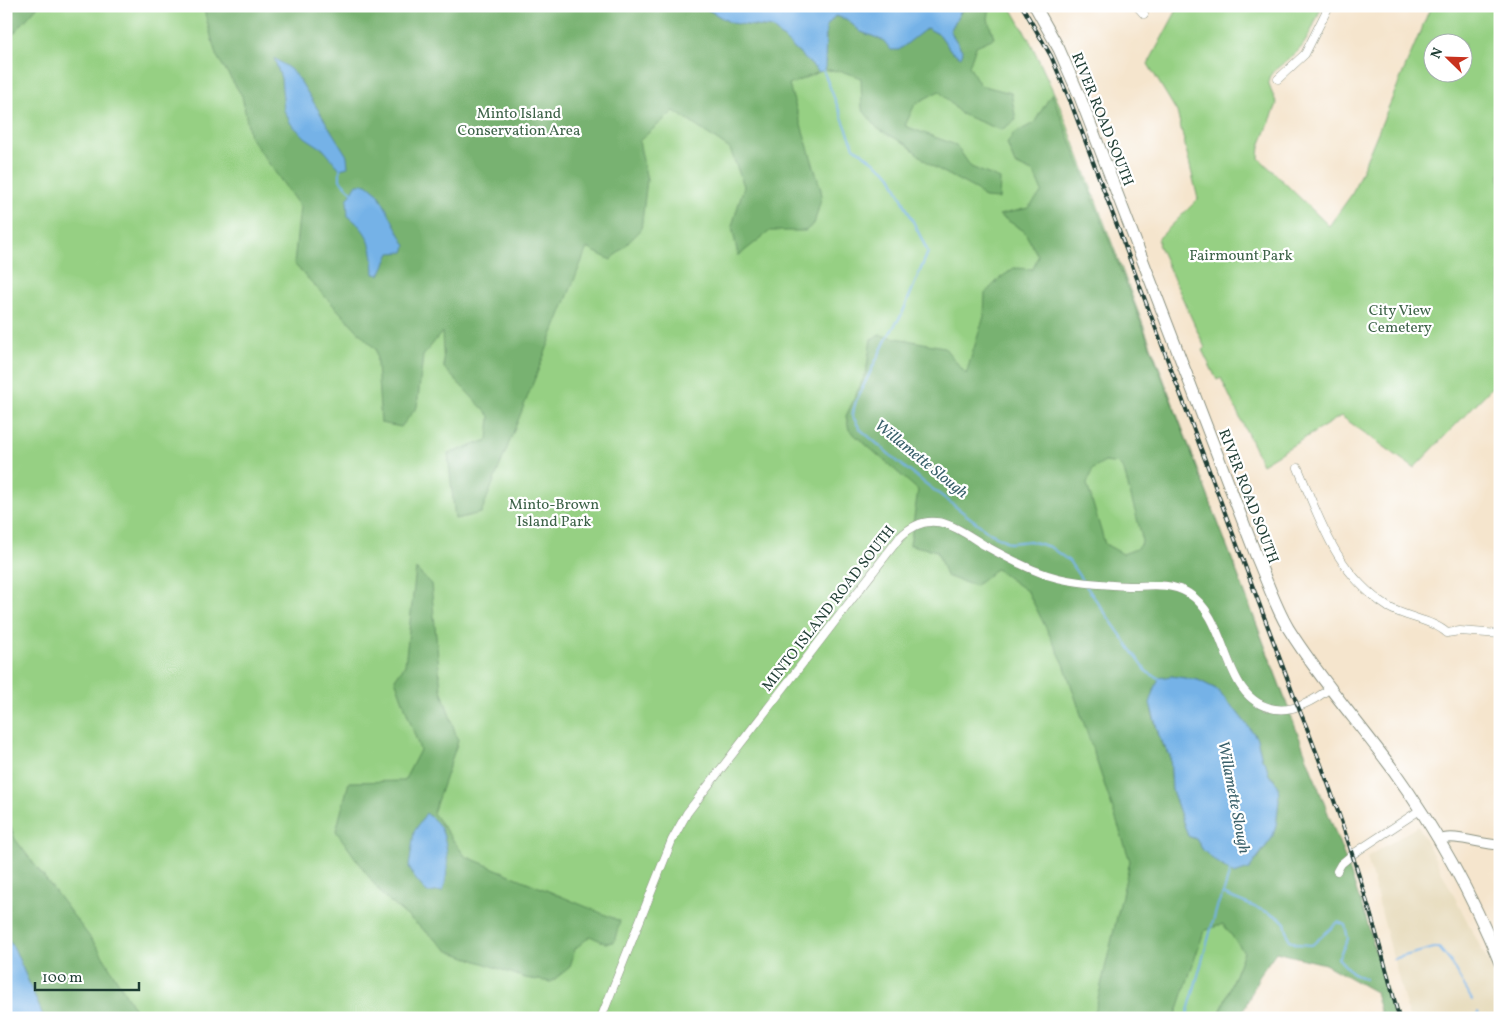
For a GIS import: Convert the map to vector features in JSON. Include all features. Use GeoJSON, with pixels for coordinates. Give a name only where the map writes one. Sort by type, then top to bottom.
{"type":"FeatureCollection","features":[{"type":"Feature","properties":{"kind":"main road","name":"RIVER ROAD SOUTH"},"geometry":{"type":"LineString","coordinates":[[1035,6],[1060,49],[1080,97],[1273,598],[1292,634],[1310,662],[1363,729],[1439,840],[1472,900],[1500,964]]}},
{"type":"Feature","properties":{"kind":"street"},"geometry":{"type":"LineString","coordinates":[[1137,6],[1144,14]]}},
{"type":"Feature","properties":{"kind":"street"},"geometry":{"type":"LineString","coordinates":[[1278,79],[1305,54],[1329,6]]}},
{"type":"Feature","properties":{"kind":"street"},"geometry":{"type":"LineString","coordinates":[[1298,468],[1333,549],[1352,576],[1376,598],[1407,617],[1437,625],[1447,633],[1460,631],[1500,634]]}},
{"type":"Feature","properties":{"kind":"street","name":"MINTO ISLAND ROAD SOUTH"},"geometry":{"type":"LineString","coordinates":[[601,1018],[672,840],[687,813],[910,527],[932,521],[951,525],[1032,570],[1056,578],[1134,586],[1162,585],[1183,591],[1203,606],[1212,619],[1242,689],[1250,698],[1260,704],[1280,709],[1293,709],[1330,688]]}},
{"type":"Feature","properties":{"kind":"street"},"geometry":{"type":"LineString","coordinates":[[1337,872],[1341,864],[1353,854],[1420,810]]}},
{"type":"Feature","properties":{"kind":"street"},"geometry":{"type":"LineString","coordinates":[[1439,840],[1448,837],[1487,845],[1500,845]]}},
{"type":"Feature","properties":{"kind":"shaded area"},"geometry":{"type":"Polygon","coordinates":[[[1418,826],[1498,981],[1500,986],[1500,1018],[1409,1018],[1367,857],[1418,826]]]}},
{"type":"Feature","properties":{"kind":"green space","name":"Minto-Brown Island Park"},"geometry":{"type":"Polygon","coordinates":[[[6,6],[701,6],[825,70],[826,27],[962,10],[960,6],[1010,6],[1029,39],[1060,106],[1285,699],[1296,742],[1244,952],[1218,1018],[44,1018],[6,937],[6,6]]]}},
{"type":"Feature","properties":{"kind":"green space"},"geometry":{"type":"Polygon","coordinates":[[[6,6],[38,6],[6,42],[6,6]]]}},
{"type":"Feature","properties":{"kind":"green space","name":"Minto Island Conservation Area"},"geometry":{"type":"Polygon","coordinates":[[[203,6],[701,6],[731,23],[772,28],[819,72],[789,85],[821,190],[822,196],[814,224],[805,231],[770,231],[738,256],[732,226],[744,186],[730,149],[674,111],[639,141],[647,180],[641,230],[611,260],[587,248],[481,513],[455,519],[448,454],[488,440],[490,416],[444,368],[442,332],[423,356],[417,407],[401,427],[381,423],[376,350],[294,264],[300,207],[250,137],[242,96],[216,55],[203,6]]]}},
{"type":"Feature","properties":{"kind":"green space"},"geometry":{"type":"Polygon","coordinates":[[[960,6],[990,6],[988,19],[994,38],[976,46],[969,66],[980,85],[1011,93],[1016,120],[1001,130],[961,114],[939,91],[915,104],[905,126],[956,145],[971,167],[1000,179],[999,199],[984,198],[977,190],[932,166],[906,144],[878,129],[862,109],[861,78],[841,71],[825,70],[826,27],[835,16],[846,19],[861,32],[883,40],[899,49],[927,28],[940,35],[951,51],[963,52],[950,31],[962,10],[960,6]]]}},
{"type":"Feature","properties":{"kind":"green space"},"geometry":{"type":"Polygon","coordinates":[[[1179,6],[1322,6],[1312,30],[1302,47],[1270,75],[1270,87],[1277,104],[1260,146],[1259,158],[1329,226],[1352,194],[1431,6],[1500,6],[1500,379],[1414,468],[1341,416],[1262,464],[1221,378],[1217,380],[1202,350],[1205,348],[1158,244],[1158,239],[1198,199],[1177,112],[1148,64],[1179,6]]]}},
{"type":"Feature","properties":{"kind":"green space"},"geometry":{"type":"Polygon","coordinates":[[[1052,93],[1203,483],[1348,866],[1366,918],[1394,1018],[1382,1018],[1375,992],[1325,964],[1276,952],[1259,976],[1240,1018],[1218,1018],[1244,952],[1223,924],[1204,931],[1175,1018],[1089,1018],[1096,1007],[1130,861],[1064,664],[1028,592],[996,569],[975,586],[946,576],[937,551],[910,545],[918,490],[849,430],[846,416],[866,373],[871,339],[880,335],[944,347],[966,374],[984,316],[985,293],[1014,268],[1033,269],[1038,256],[1024,231],[999,215],[1028,208],[1042,192],[1034,173],[1015,164],[1007,144],[1013,134],[1034,123],[1052,93]],[[1105,462],[1093,469],[1087,484],[1105,544],[1123,554],[1136,549],[1142,543],[1141,533],[1124,471],[1119,464],[1105,462]],[[1171,676],[1154,689],[1154,696],[1151,701],[1152,713],[1161,743],[1170,755],[1172,790],[1188,836],[1196,839],[1203,850],[1226,869],[1256,861],[1272,838],[1276,826],[1279,800],[1274,779],[1269,775],[1266,764],[1262,759],[1257,739],[1237,712],[1216,689],[1198,680],[1171,676]]]}},
{"type":"Feature","properties":{"kind":"green space"},"geometry":{"type":"Polygon","coordinates":[[[416,569],[431,584],[441,689],[458,741],[433,813],[465,856],[620,921],[614,942],[605,943],[590,936],[575,949],[570,967],[551,982],[525,978],[449,951],[382,895],[336,831],[349,782],[404,781],[420,750],[395,679],[405,665],[416,569]]]}},
{"type":"Feature","properties":{"kind":"green space"},"geometry":{"type":"Polygon","coordinates":[[[6,813],[15,839],[98,948],[140,1018],[44,1018],[14,948],[6,937],[6,813]]]}},
{"type":"Feature","properties":{"kind":"water"},"geometry":{"type":"Polygon","coordinates":[[[701,6],[960,6],[962,9],[950,31],[963,52],[961,57],[951,51],[940,35],[927,28],[899,50],[891,50],[883,40],[861,32],[846,19],[835,16],[826,27],[825,70],[819,72],[772,28],[731,23],[701,6]]]}},
{"type":"Feature","properties":{"kind":"water"},"geometry":{"type":"Polygon","coordinates":[[[274,58],[290,69],[299,79],[347,156],[348,167],[340,169],[323,149],[306,138],[291,124],[284,110],[281,78],[274,58]]]}},
{"type":"Feature","properties":{"kind":"water"},"geometry":{"type":"Polygon","coordinates":[[[357,184],[367,184],[378,193],[406,246],[404,252],[390,253],[380,275],[374,274],[373,256],[366,235],[348,216],[347,200],[357,184]]]}},
{"type":"Feature","properties":{"kind":"water"},"geometry":{"type":"Polygon","coordinates":[[[1171,676],[1198,680],[1216,689],[1254,734],[1269,775],[1278,785],[1279,800],[1276,826],[1272,838],[1249,869],[1234,874],[1210,857],[1196,839],[1188,836],[1172,790],[1170,755],[1160,739],[1150,703],[1159,678],[1171,676]]]}},
{"type":"Feature","properties":{"kind":"water"},"geometry":{"type":"Polygon","coordinates":[[[426,813],[437,823],[442,831],[447,857],[443,891],[427,893],[414,877],[409,867],[414,832],[426,813]]]}},
{"type":"Feature","properties":{"kind":"water"},"geometry":{"type":"Polygon","coordinates":[[[6,937],[14,948],[44,1018],[6,1018],[6,937]]]}},
{"type":"Feature","properties":{"kind":"waterway","name":"Willamette Slough"},"geometry":{"type":"LineString","coordinates":[[823,70],[854,147],[890,174],[928,252],[902,314],[888,336],[856,401],[852,415],[860,429],[904,467],[990,533],[1010,543],[1030,541],[1050,547],[1069,561],[1082,580]]}},
{"type":"Feature","properties":{"kind":"waterway"},"geometry":{"type":"LineString","coordinates":[[340,169],[340,180],[352,192]]}},
{"type":"Feature","properties":{"kind":"waterway","name":"Willamette Slough"},"geometry":{"type":"LineString","coordinates":[[1086,586],[1147,672],[1160,679]]}},
{"type":"Feature","properties":{"kind":"waterway"},"geometry":{"type":"LineString","coordinates":[[1230,871],[1223,894],[1279,917],[1285,923],[1289,940],[1297,944],[1312,945],[1338,922],[1345,925],[1348,939],[1338,958],[1351,972],[1365,979]]}},
{"type":"Feature","properties":{"kind":"waterway","name":"Willamette Slough"},"geometry":{"type":"LineString","coordinates":[[1186,1018],[1218,904],[1223,894]]}},
{"type":"Feature","properties":{"kind":"waterway"},"geometry":{"type":"LineString","coordinates":[[1393,959],[1439,948],[1450,961],[1472,1000]]}},
{"type":"Feature","properties":{"kind":"waterway"},"geometry":{"type":"LineString","coordinates":[[1478,1012],[1480,1018]]}},
{"type":"Feature","properties":{"kind":"railway"},"geometry":{"type":"LineString","coordinates":[[1022,6],[1051,56],[1071,103],[1326,777],[1353,856],[1399,1018]]}},
{"type":"Feature","properties":{"kind":"park label","name":"Fairmount Park"},"geometry":{"type":"Point","coordinates":[1241,255]}},
{"type":"Feature","properties":{"kind":"park label","name":"City View Cemetery"},"geometry":{"type":"Point","coordinates":[1400,318]}}]}
